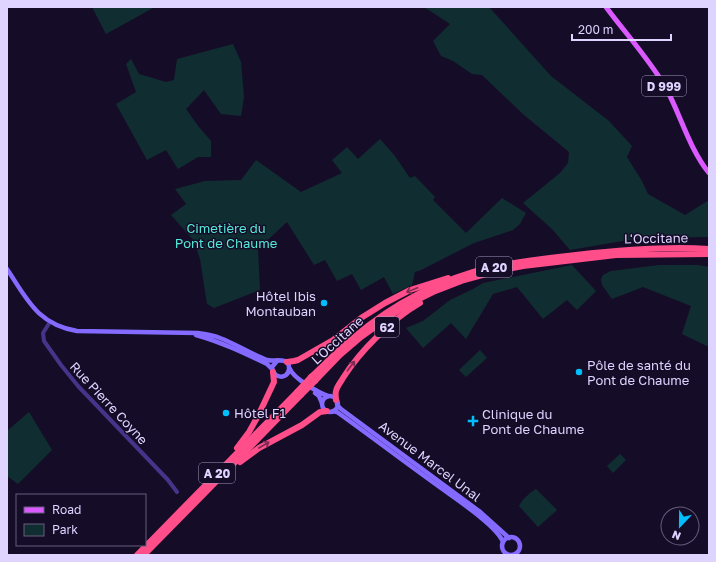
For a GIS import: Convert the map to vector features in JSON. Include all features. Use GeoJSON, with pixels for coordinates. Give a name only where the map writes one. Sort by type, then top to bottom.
{"type":"FeatureCollection","features":[{"type":"Feature","properties":{"kind":"highway","name":"L'Occitane"},"geometry":{"type":"LineString","coordinates":[[144,555],[219,475],[352,338],[382,315],[413,297],[452,279],[476,272],[523,262],[615,250],[672,248],[709,249]]}},
{"type":"Feature","properties":{"kind":"highway","name":"L'Occitane"},"geometry":{"type":"LineString","coordinates":[[313,379],[361,337],[393,314],[433,292],[464,280],[523,266],[616,255],[709,254]]}},
{"type":"Feature","properties":{"kind":"highway","name":"62"},"geometry":{"type":"LineString","coordinates":[[288,365],[333,340],[373,310],[397,296],[458,274],[476,272]]}},
{"type":"Feature","properties":{"kind":"highway","name":"62"},"geometry":{"type":"LineString","coordinates":[[337,402],[336,391],[344,376],[361,354],[379,335],[400,316],[415,306],[464,280]]}},
{"type":"Feature","properties":{"kind":"highway"},"geometry":{"type":"LineString","coordinates":[[219,475],[227,459],[239,446],[254,424],[274,382],[273,370]]}},
{"type":"Feature","properties":{"kind":"highway"},"geometry":{"type":"LineString","coordinates":[[219,475],[233,469],[247,456],[259,448],[302,425],[320,412],[330,411]]}},
{"type":"Feature","properties":{"kind":"highway","name":"L'Occitane"},"geometry":{"type":"LineString","coordinates":[[137,555],[219,475]]}},
{"type":"Feature","properties":{"kind":"main road","name":"D 999"},"geometry":{"type":"LineString","coordinates":[[606,7],[662,83],[675,105],[694,150],[709,173]]}},
{"type":"Feature","properties":{"kind":"main road"},"geometry":{"type":"LineString","coordinates":[[7,269],[42,317],[65,329],[77,331],[198,333],[214,336],[269,360],[283,360],[295,376],[320,393],[333,397],[337,402],[336,408],[330,411],[323,408],[322,403],[316,394],[292,378],[276,376],[267,364],[210,339],[186,333]]}},
{"type":"Feature","properties":{"kind":"main road"},"geometry":{"type":"LineString","coordinates":[[210,339],[214,338],[234,344]]}},
{"type":"Feature","properties":{"kind":"main road"},"geometry":{"type":"LineString","coordinates":[[273,370],[273,364],[277,361]]}},
{"type":"Feature","properties":{"kind":"main road"},"geometry":{"type":"LineString","coordinates":[[284,376],[288,373],[288,365]]}},
{"type":"Feature","properties":{"kind":"main road"},"geometry":{"type":"LineString","coordinates":[[322,403],[324,398],[328,396]]}},
{"type":"Feature","properties":{"kind":"main road","name":"Avenue Marcel Unal"},"geometry":{"type":"LineString","coordinates":[[337,402],[341,409],[479,511],[509,538]]}},
{"type":"Feature","properties":{"kind":"main road","name":"Avenue Marcel Unal"},"geometry":{"type":"LineString","coordinates":[[330,411],[337,412],[362,429],[478,516],[498,534],[503,542]]}},
{"type":"Feature","properties":{"kind":"main road"},"geometry":{"type":"LineString","coordinates":[[519,550],[513,555],[509,555],[504,552],[502,547],[503,542],[509,538],[517,540],[521,555]]}},
{"type":"Feature","properties":{"kind":"street","name":"Rue Pierre Coyne"},"geometry":{"type":"LineString","coordinates":[[50,322],[43,333],[44,341],[61,365],[78,386],[168,480],[177,492]]}},
{"type":"Feature","properties":{"kind":"green space"},"geometry":{"type":"Polygon","coordinates":[[[92,7],[153,7],[153,8],[106,34],[92,7]]]}},
{"type":"Feature","properties":{"kind":"green space"},"geometry":{"type":"Polygon","coordinates":[[[424,7],[489,7],[551,76],[609,121],[632,146],[627,157],[648,194],[685,215],[709,200],[709,237],[640,238],[570,250],[552,229],[523,203],[560,173],[568,163],[569,152],[524,115],[482,75],[472,74],[453,61],[441,56],[433,41],[450,24],[424,7]]]}},
{"type":"Feature","properties":{"kind":"green space"},"geometry":{"type":"Polygon","coordinates":[[[233,44],[241,62],[244,97],[241,116],[221,114],[204,90],[186,109],[211,141],[211,157],[198,157],[178,169],[166,150],[147,160],[116,104],[136,92],[126,64],[131,59],[139,74],[166,82],[174,80],[177,59],[233,44]]]}},
{"type":"Feature","properties":{"kind":"green space","name":"Cimetière du Pont de Chaume"},"geometry":{"type":"Polygon","coordinates":[[[380,139],[395,156],[410,178],[415,176],[435,197],[433,200],[466,233],[502,198],[526,213],[520,224],[513,230],[474,243],[415,272],[412,285],[393,294],[384,277],[361,290],[352,274],[337,281],[325,260],[314,265],[287,222],[258,249],[260,290],[214,308],[207,304],[200,259],[194,241],[171,215],[186,204],[175,189],[205,181],[241,180],[256,160],[301,192],[342,173],[332,160],[347,147],[358,159],[380,139]]]}},
{"type":"Feature","properties":{"kind":"green space"},"geometry":{"type":"Polygon","coordinates":[[[572,265],[596,291],[577,310],[567,300],[543,319],[517,287],[493,294],[466,339],[451,323],[423,348],[406,328],[423,321],[450,300],[483,283],[572,265]]]}},
{"type":"Feature","properties":{"kind":"green space"},"geometry":{"type":"Polygon","coordinates":[[[659,265],[698,265],[709,267],[709,347],[682,334],[691,306],[643,287],[612,299],[602,285],[601,279],[603,275],[611,271],[659,265]]]}},
{"type":"Feature","properties":{"kind":"green space"},"geometry":{"type":"Polygon","coordinates":[[[480,350],[487,358],[466,377],[459,370],[480,350]]]}},
{"type":"Feature","properties":{"kind":"green space"},"geometry":{"type":"Polygon","coordinates":[[[29,412],[52,450],[18,484],[7,476],[7,431],[29,412]]]}},
{"type":"Feature","properties":{"kind":"green space"},"geometry":{"type":"Polygon","coordinates":[[[620,454],[626,460],[613,473],[607,466],[620,454]]]}},
{"type":"Feature","properties":{"kind":"green space"},"geometry":{"type":"Polygon","coordinates":[[[536,489],[557,510],[538,527],[519,506],[529,494],[536,489]]]}},
{"type":"Feature","properties":{"kind":"place","name":"Hôtel Ibis Montauban"},"geometry":{"type":"Point","coordinates":[324,303]}},
{"type":"Feature","properties":{"kind":"place","name":"Pôle de santé du Pont de Chaume"},"geometry":{"type":"Point","coordinates":[579,372]}},
{"type":"Feature","properties":{"kind":"place","name":"Hôtel F1"},"geometry":{"type":"Point","coordinates":[226,413]}},
{"type":"Feature","properties":{"kind":"place","name":"Clinique du Pont de Chaume"},"geometry":{"type":"Point","coordinates":[473,421]}}]}
